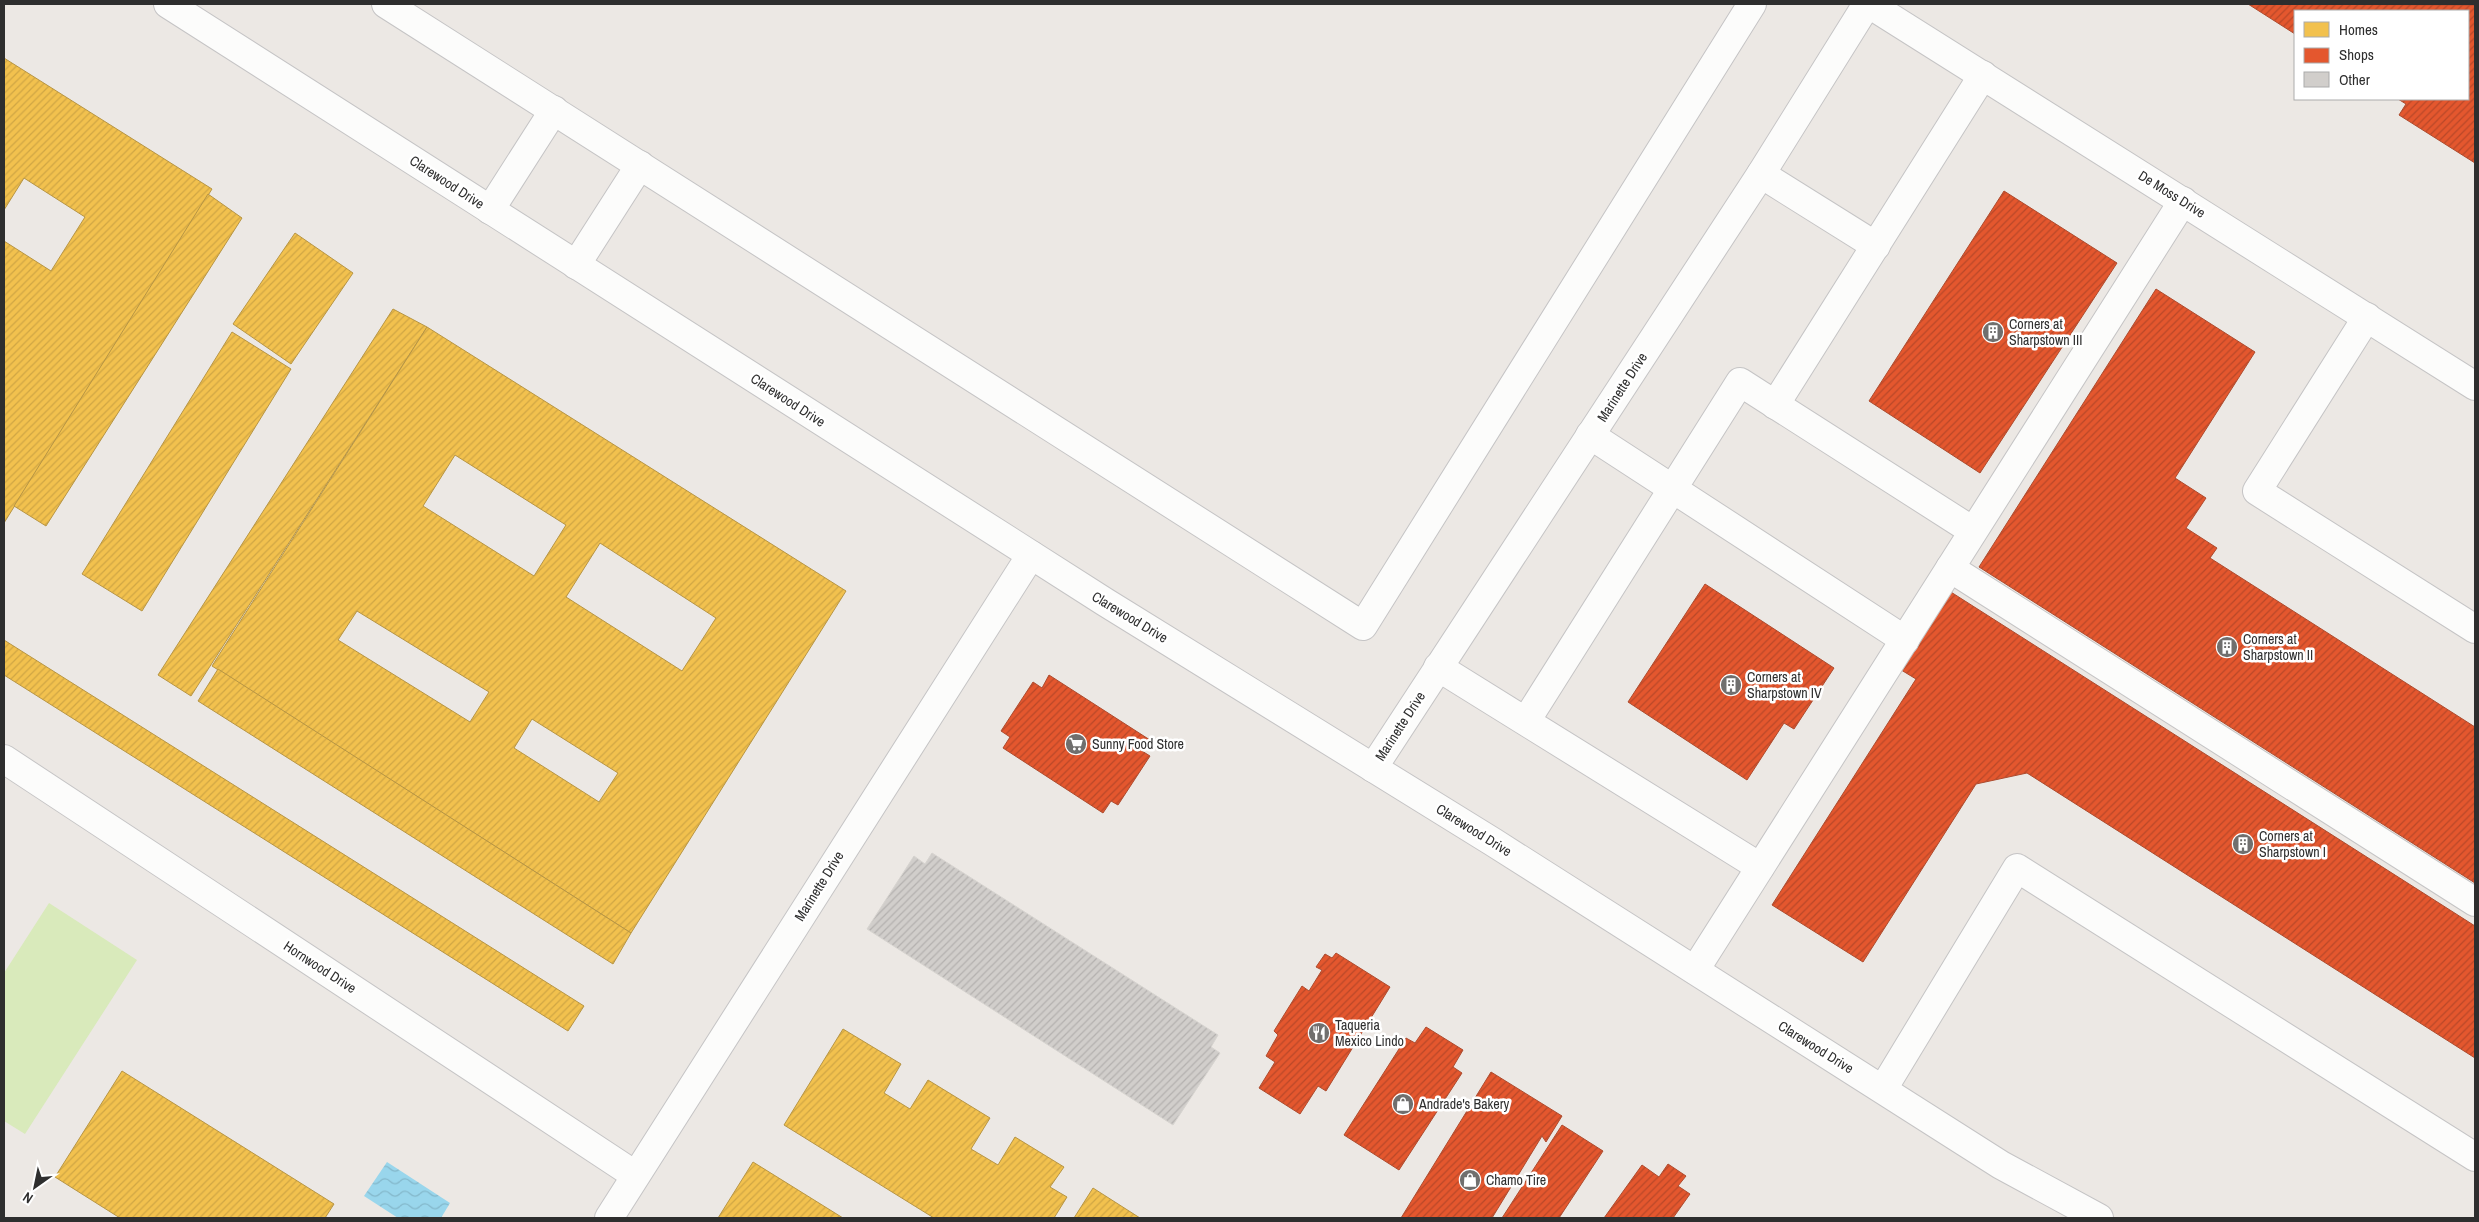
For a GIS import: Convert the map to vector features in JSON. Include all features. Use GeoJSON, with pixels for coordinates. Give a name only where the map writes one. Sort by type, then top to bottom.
{"type":"FeatureCollection","features":[{"type":"Feature","properties":{"kind":"street","name":"Clarewood Drive"},"geometry":{"type":"LineString","coordinates":[[168,4],[1031,554],[1695,970],[2001,1165],[2099,1218]]}},
{"type":"Feature","properties":{"kind":"street"},"geometry":{"type":"LineString","coordinates":[[386,4],[1363,626],[1752,4]]}},
{"type":"Feature","properties":{"kind":"street","name":"De Moss Drive"},"geometry":{"type":"LineString","coordinates":[[1868,4],[2475,386]]}},
{"type":"Feature","properties":{"kind":"street","name":"Marinette Drive"},"geometry":{"type":"LineString","coordinates":[[1373,768],[1760,174],[1868,4]]}},
{"type":"Feature","properties":{"kind":"street"},"geometry":{"type":"LineString","coordinates":[[1776,405],[1983,75]]}},
{"type":"Feature","properties":{"kind":"street"},"geometry":{"type":"LineString","coordinates":[[490,210],[554,110]]}},
{"type":"Feature","properties":{"kind":"street"},"geometry":{"type":"LineString","coordinates":[[576,265],[640,165]]}},
{"type":"Feature","properties":{"kind":"street"},"geometry":{"type":"LineString","coordinates":[[1760,174],[1876,246]]}},
{"type":"Feature","properties":{"kind":"street"},"geometry":{"type":"LineString","coordinates":[[1695,970],[2183,201]]}},
{"type":"Feature","properties":{"kind":"street"},"geometry":{"type":"LineString","coordinates":[[2367,317],[2257,491],[2475,629]]}},
{"type":"Feature","properties":{"kind":"street"},"geometry":{"type":"LineString","coordinates":[[1526,721],[1740,382],[1973,532]]}},
{"type":"Feature","properties":{"kind":"street"},"geometry":{"type":"LineString","coordinates":[[1590,435],[1674,487],[1905,640]]}},
{"type":"Feature","properties":{"kind":"street","name":"Marinette Drive"},"geometry":{"type":"LineString","coordinates":[[609,1218],[1031,554]]}},
{"type":"Feature","properties":{"kind":"street"},"geometry":{"type":"LineString","coordinates":[[1950,568],[2475,902]]}},
{"type":"Feature","properties":{"kind":"street"},"geometry":{"type":"LineString","coordinates":[[1438,667],[1760,867]]}},
{"type":"Feature","properties":{"kind":"street","name":"Hornwood Drive"},"geometry":{"type":"LineString","coordinates":[[4,759],[635,1175]]}},
{"type":"Feature","properties":{"kind":"street"},"geometry":{"type":"LineString","coordinates":[[1883,1089],[2017,868],[2475,1157]]}},
{"type":"Feature","properties":{"kind":"green space"},"geometry":{"type":"Polygon","coordinates":[[[49,903],[137,960],[25,1134],[4,1121],[4,973],[49,903]]]}},
{"type":"Feature","properties":{"kind":"water"},"geometry":{"type":"Polygon","coordinates":[[[387,1162],[450,1203],[441,1218],[398,1218],[364,1196],[387,1162]]]}},
{"type":"Feature","properties":{"kind":"building: Homes"},"geometry":{"type":"Polygon","coordinates":[[[4,58],[212,189],[4,523],[4,241],[51,271],[85,217],[24,178],[4,210],[4,58]]]}},
{"type":"Feature","properties":{"kind":"building: Homes"},"geometry":{"type":"Polygon","coordinates":[[[208,194],[242,218],[46,526],[14,506],[208,194]]]}},
{"type":"Feature","properties":{"kind":"building: Homes"},"geometry":{"type":"Polygon","coordinates":[[[295,233],[353,273],[291,364],[233,324],[295,233]]]}},
{"type":"Feature","properties":{"kind":"building: Homes"},"geometry":{"type":"Polygon","coordinates":[[[393,309],[427,327],[191,696],[158,675],[393,309]]]}},
{"type":"Feature","properties":{"kind":"building: Homes"},"geometry":{"type":"Polygon","coordinates":[[[427,327],[846,591],[631,933],[212,666],[427,327]],[[455,455],[423,506],[534,576],[566,525],[455,455]],[[600,543],[566,597],[682,671],[716,618],[600,543]],[[357,611],[338,640],[470,722],[489,692],[357,611]],[[532,719],[514,748],[599,802],[618,773],[532,719]]]}},
{"type":"Feature","properties":{"kind":"building: Homes"},"geometry":{"type":"Polygon","coordinates":[[[232,332],[291,369],[142,611],[82,574],[232,332]]]}},
{"type":"Feature","properties":{"kind":"building: Homes"},"geometry":{"type":"Polygon","coordinates":[[[4,640],[584,1006],[568,1031],[4,675],[4,640]]]}},
{"type":"Feature","properties":{"kind":"building: Homes"},"geometry":{"type":"Polygon","coordinates":[[[218,669],[631,933],[613,964],[198,701],[218,669]]]}},
{"type":"Feature","properties":{"kind":"building: Homes"},"geometry":{"type":"Polygon","coordinates":[[[843,1029],[901,1064],[884,1093],[910,1109],[928,1080],[990,1118],[971,1149],[998,1165],[1015,1137],[1064,1167],[1050,1187],[1067,1197],[1054,1218],[934,1218],[784,1125],[843,1029]]]}},
{"type":"Feature","properties":{"kind":"building: Homes"},"geometry":{"type":"Polygon","coordinates":[[[122,1071],[334,1204],[325,1218],[120,1218],[55,1177],[122,1071]]]}},
{"type":"Feature","properties":{"kind":"building: Homes"},"geometry":{"type":"Polygon","coordinates":[[[753,1162],[843,1218],[718,1218],[753,1162]]]}},
{"type":"Feature","properties":{"kind":"building: Homes"},"geometry":{"type":"Polygon","coordinates":[[[1093,1188],[1140,1218],[1074,1218],[1093,1188]]]}},
{"type":"Feature","properties":{"kind":"building: Shops"},"geometry":{"type":"Polygon","coordinates":[[[2248,4],[2475,5],[2475,163],[2399,115],[2406,104],[2400,100],[2469,100],[2469,10],[2294,10],[2294,33],[2248,4]]]}},
{"type":"Feature","properties":{"kind":"building: Shops","name":"Corners at Sharpstown III"},"geometry":{"type":"Polygon","coordinates":[[[2004,191],[2117,263],[1980,473],[1869,401],[2004,191]]]}},
{"type":"Feature","properties":{"kind":"building: Shops","name":"Corners at Sharpstown II"},"geometry":{"type":"Polygon","coordinates":[[[2156,289],[2255,352],[2175,478],[2206,498],[2186,528],[2217,548],[2210,558],[2475,727],[2475,883],[1979,567],[2156,289]]]}},
{"type":"Feature","properties":{"kind":"building: Shops","name":"Corners at Sharpstown IV"},"geometry":{"type":"Polygon","coordinates":[[[1705,584],[1834,668],[1794,729],[1784,723],[1747,780],[1628,702],[1705,584]]]}},
{"type":"Feature","properties":{"kind":"building: Shops","name":"Corners at Sharpstown I"},"geometry":{"type":"Polygon","coordinates":[[[1943,587],[2475,926],[2475,1058],[2027,773],[1976,784],[1863,962],[1772,905],[1916,679],[1893,665],[1943,587]]]}},
{"type":"Feature","properties":{"kind":"building: Shops","name":"Sunny Food Store"},"geometry":{"type":"Polygon","coordinates":[[[1049,675],[1150,740],[1142,751],[1150,756],[1118,805],[1111,801],[1103,813],[1003,748],[1010,737],[1001,731],[1033,682],[1042,688],[1049,675]]]}},
{"type":"Feature","properties":{"kind":"building: Shops","name":"Taqueria Mexico Lindo"},"geometry":{"type":"Polygon","coordinates":[[[1336,953],[1390,987],[1326,1091],[1318,1086],[1300,1114],[1259,1088],[1275,1062],[1266,1056],[1278,1035],[1274,1031],[1302,986],[1309,991],[1322,970],[1316,967],[1325,954],[1332,958],[1336,953]]]}},
{"type":"Feature","properties":{"kind":"building: Shops","name":"Andrade's Bakery"},"geometry":{"type":"Polygon","coordinates":[[[1426,1027],[1463,1050],[1453,1067],[1462,1073],[1399,1170],[1344,1135],[1406,1038],[1415,1043],[1426,1027]]]}},
{"type":"Feature","properties":{"kind":"building: Shops","name":"Chamo Tire"},"geometry":{"type":"Polygon","coordinates":[[[1491,1072],[1562,1116],[1546,1142],[1542,1136],[1492,1218],[1401,1218],[1491,1072]]]}},
{"type":"Feature","properties":{"kind":"building: Shops"},"geometry":{"type":"Polygon","coordinates":[[[1562,1125],[1603,1151],[1559,1218],[1502,1218],[1562,1125]]]}},
{"type":"Feature","properties":{"kind":"building: Shops"},"geometry":{"type":"Polygon","coordinates":[[[1668,1164],[1686,1176],[1678,1186],[1690,1194],[1673,1218],[1604,1218],[1642,1165],[1659,1177],[1668,1164]]]}},
{"type":"Feature","properties":{"kind":"building: Other"},"geometry":{"type":"Polygon","coordinates":[[[932,853],[1218,1035],[1211,1047],[1220,1053],[1173,1125],[867,929],[914,856],[925,864],[932,853]]]}},
{"type":"Feature","properties":{"kind":"place","name":"Corners at Sharpstown III"},"geometry":{"type":"Point","coordinates":[1993,332]}},
{"type":"Feature","properties":{"kind":"place","name":"Corners at Sharpstown II"},"geometry":{"type":"Point","coordinates":[2227,647]}},
{"type":"Feature","properties":{"kind":"place","name":"Corners at Sharpstown IV"},"geometry":{"type":"Point","coordinates":[1731,685]}},
{"type":"Feature","properties":{"kind":"place","name":"Sunny Food Store"},"geometry":{"type":"Point","coordinates":[1076,744]}},
{"type":"Feature","properties":{"kind":"place","name":"Corners at Sharpstown I"},"geometry":{"type":"Point","coordinates":[2243,844]}},
{"type":"Feature","properties":{"kind":"place","name":"Taqueria Mexico Lindo"},"geometry":{"type":"Point","coordinates":[1319,1033]}},
{"type":"Feature","properties":{"kind":"place","name":"Andrade's Bakery"},"geometry":{"type":"Point","coordinates":[1403,1104]}},
{"type":"Feature","properties":{"kind":"place","name":"Chamo Tire"},"geometry":{"type":"Point","coordinates":[1470,1180]}}]}
